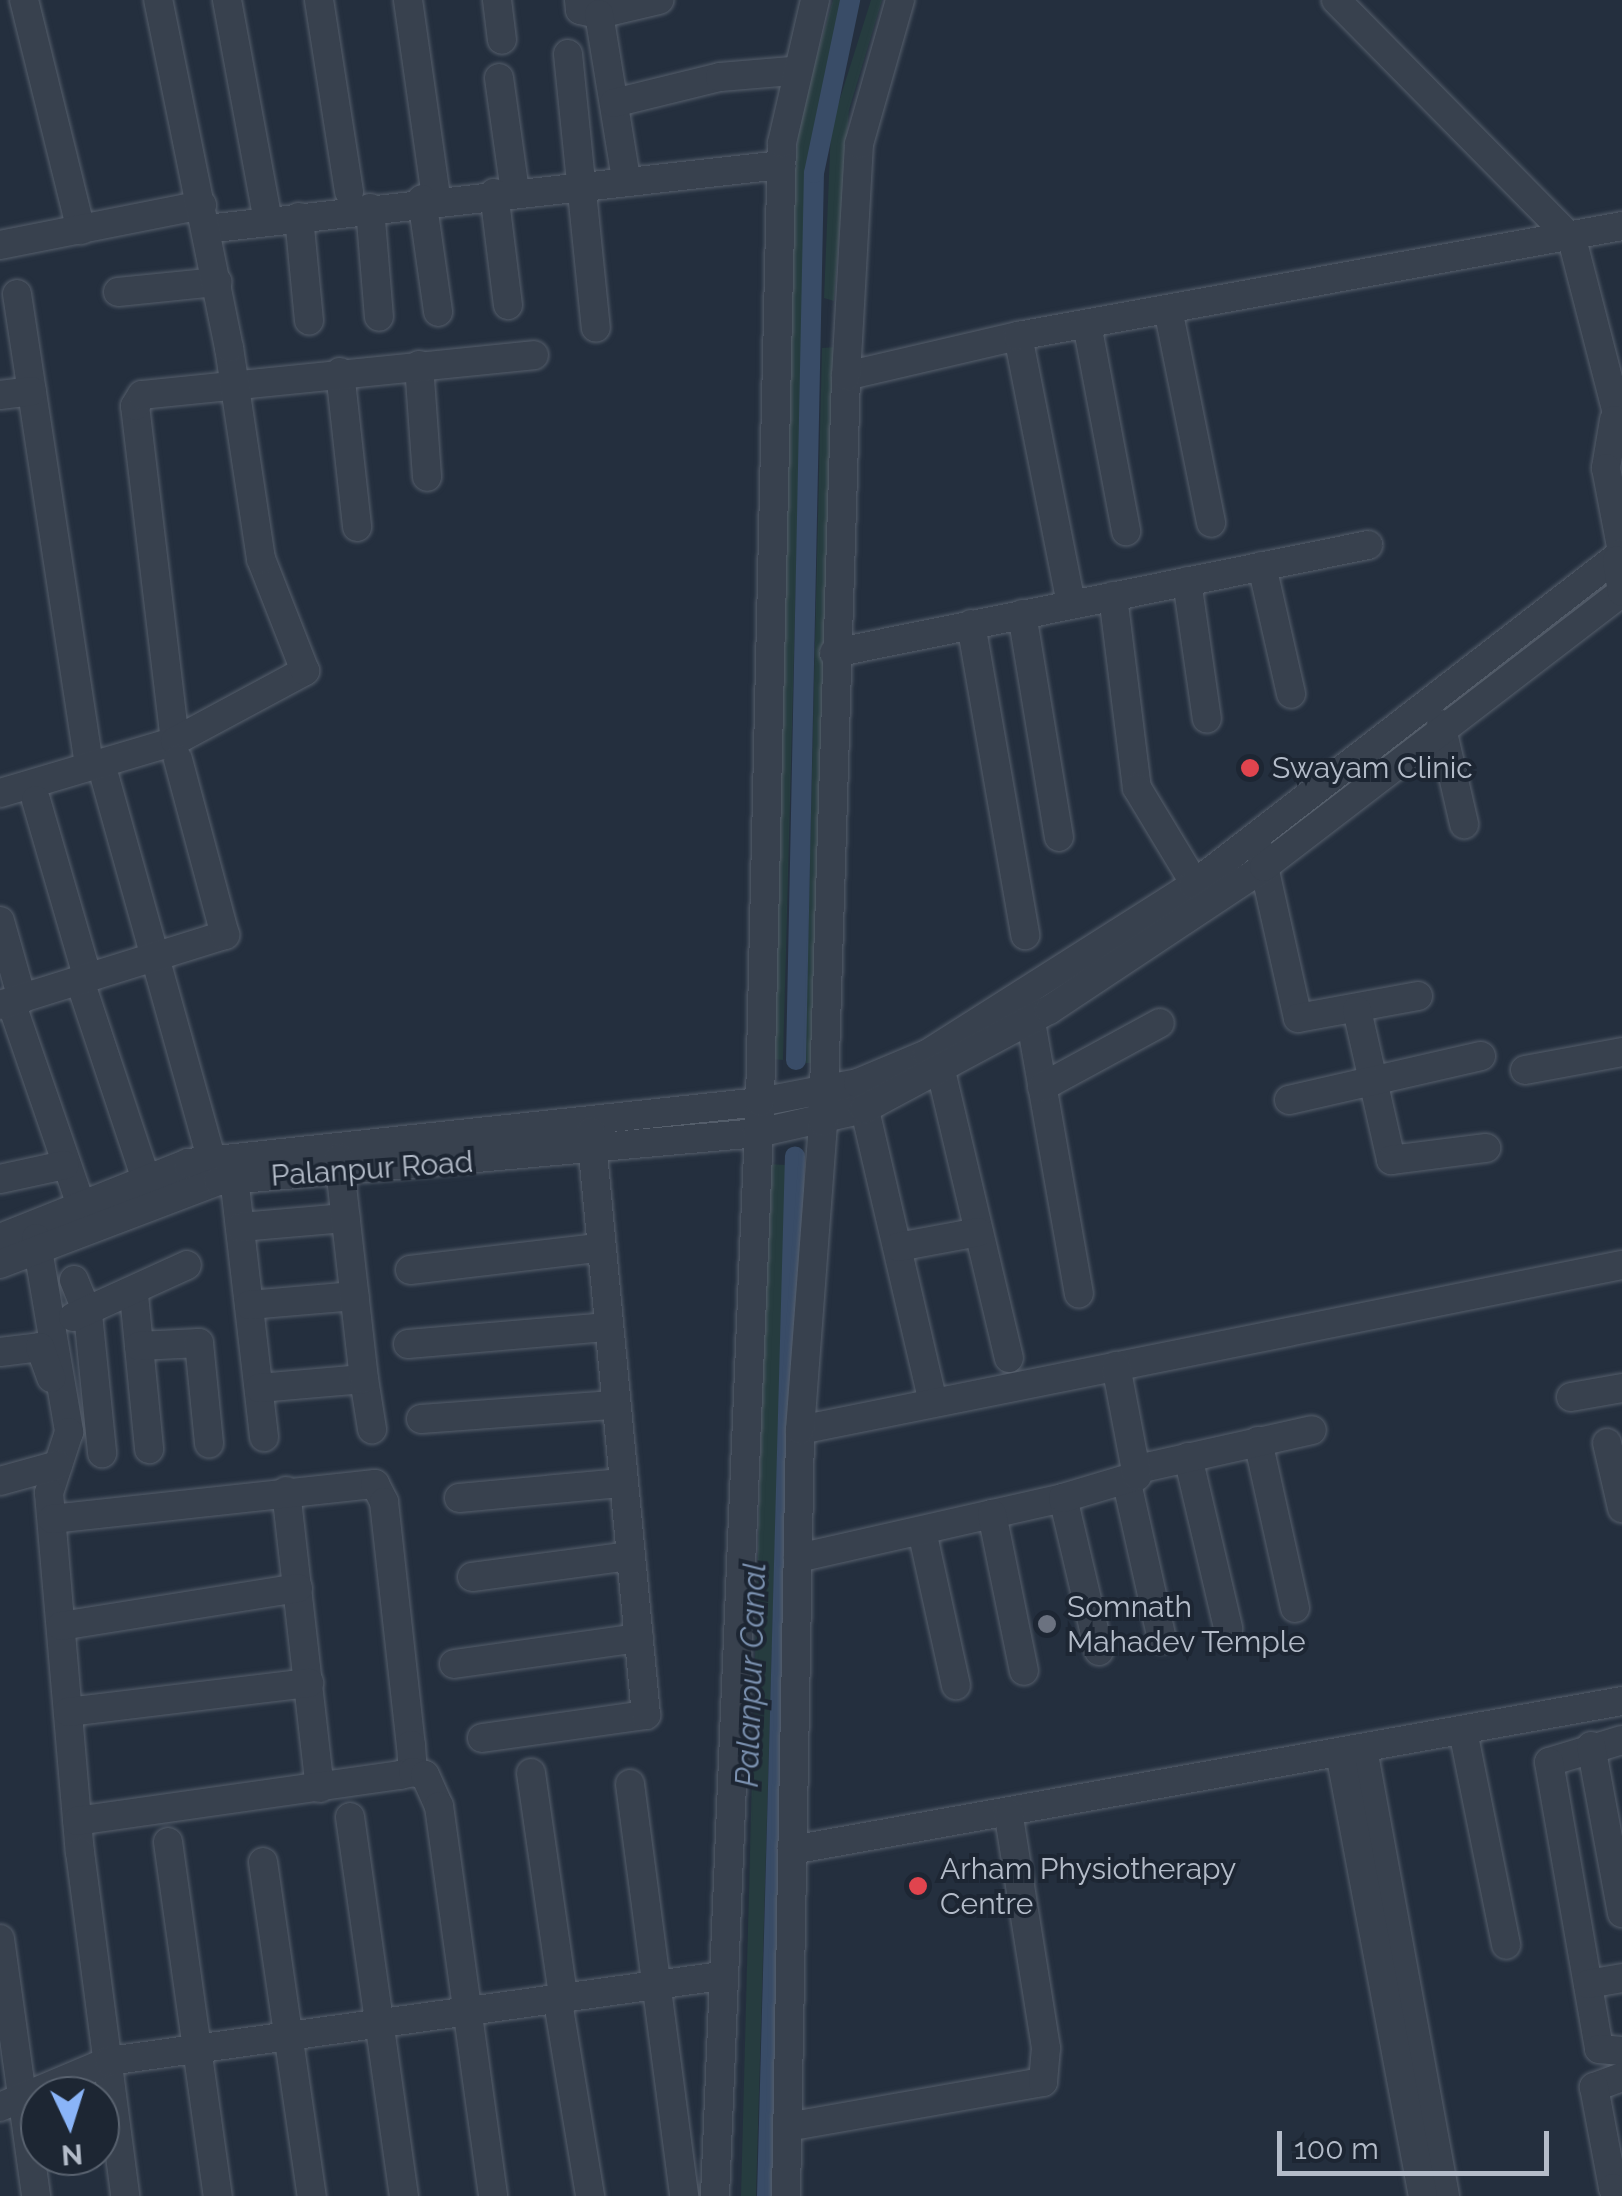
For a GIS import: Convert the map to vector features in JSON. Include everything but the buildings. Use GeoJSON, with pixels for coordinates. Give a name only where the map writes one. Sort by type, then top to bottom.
{"type":"FeatureCollection","features":[{"type":"Feature","properties":{"kind":"street"},"geometry":{"type":"LineString","coordinates":[[24,0],[81,230]]}},
{"type":"Feature","properties":{"kind":"street"},"geometry":{"type":"LineString","coordinates":[[0,793],[176,750],[305,671],[261,559],[216,282],[158,0]]}},
{"type":"Feature","properties":{"kind":"street"},"geometry":{"type":"LineString","coordinates":[[227,0],[268,221]]}},
{"type":"Feature","properties":{"kind":"street"},"geometry":{"type":"LineString","coordinates":[[319,0],[360,200],[379,318]]}},
{"type":"Feature","properties":{"kind":"street"},"geometry":{"type":"LineString","coordinates":[[408,0],[438,312]]}},
{"type":"Feature","properties":{"kind":"street"},"geometry":{"type":"LineString","coordinates":[[497,0],[502,40]]}},
{"type":"Feature","properties":{"kind":"street"},"geometry":{"type":"LineString","coordinates":[[626,178],[614,103],[589,7],[659,0]]}},
{"type":"Feature","properties":{"kind":"street"},"geometry":{"type":"LineString","coordinates":[[715,2196],[720,1976],[760,1102],[781,164],[792,71],[815,0]]}},
{"type":"Feature","properties":{"kind":"street"},"geometry":{"type":"LineString","coordinates":[[786,2196],[800,1430],[823,1122],[834,653],[846,376],[859,144],[900,0]]}},
{"type":"Feature","properties":{"kind":"street"},"geometry":{"type":"LineString","coordinates":[[1201,896],[1257,838],[1352,780],[1451,705],[1622,592],[1606,468],[1618,427],[1572,239],[1336,0]]}},
{"type":"Feature","properties":{"kind":"street"},"geometry":{"type":"LineString","coordinates":[[568,54],[596,328]]}},
{"type":"Feature","properties":{"kind":"street"},"geometry":{"type":"LineString","coordinates":[[614,103],[720,76],[792,71]]}},
{"type":"Feature","properties":{"kind":"street"},"geometry":{"type":"LineString","coordinates":[[499,78],[508,305]]}},
{"type":"Feature","properties":{"kind":"street"},"geometry":{"type":"LineString","coordinates":[[0,245],[81,230],[204,217],[268,221],[298,218],[360,200],[504,193],[781,164]]}},
{"type":"Feature","properties":{"kind":"street"},"geometry":{"type":"LineString","coordinates":[[298,218],[309,322]]}},
{"type":"Feature","properties":{"kind":"street"},"geometry":{"type":"LineString","coordinates":[[846,376],[1018,336],[1572,239],[1622,226]]}},
{"type":"Feature","properties":{"kind":"street"},"geometry":{"type":"LineString","coordinates":[[118,292],[216,282]]}},
{"type":"Feature","properties":{"kind":"street"},"geometry":{"type":"LineString","coordinates":[[17,294],[97,772],[240,1227],[264,1437]]}},
{"type":"Feature","properties":{"kind":"street"},"geometry":{"type":"LineString","coordinates":[[1168,310],[1212,523]]}},
{"type":"Feature","properties":{"kind":"street"},"geometry":{"type":"LineString","coordinates":[[1087,324],[1126,532]]}},
{"type":"Feature","properties":{"kind":"street"},"geometry":{"type":"LineString","coordinates":[[1018,336],[1071,604]]}},
{"type":"Feature","properties":{"kind":"street"},"geometry":{"type":"LineString","coordinates":[[11,1002],[220,940],[226,928],[176,750],[135,406],[152,389],[534,355]]}},
{"type":"Feature","properties":{"kind":"street"},"geometry":{"type":"LineString","coordinates":[[419,366],[427,476]]}},
{"type":"Feature","properties":{"kind":"street"},"geometry":{"type":"LineString","coordinates":[[340,372],[357,526]]}},
{"type":"Feature","properties":{"kind":"street"},"geometry":{"type":"LineString","coordinates":[[0,395],[32,391]]}},
{"type":"Feature","properties":{"kind":"street"},"geometry":{"type":"LineString","coordinates":[[834,653],[1368,545]]}},
{"type":"Feature","properties":{"kind":"street"},"geometry":{"type":"LineString","coordinates":[[482,1738],[642,1719],[638,1638],[596,1248],[592,1137],[824,1092],[861,1096],[940,1071],[1028,1007],[1201,896],[1264,867],[1352,780],[1451,705],[1620,555]]}},
{"type":"Feature","properties":{"kind":"street"},"geometry":{"type":"LineString","coordinates":[[1262,566],[1291,694]]}},
{"type":"Feature","properties":{"kind":"street"},"geometry":{"type":"LineString","coordinates":[[1187,581],[1207,718]]}},
{"type":"Feature","properties":{"kind":"street"},"geometry":{"type":"LineString","coordinates":[[1113,596],[1137,788],[1201,896]]}},
{"type":"Feature","properties":{"kind":"street"},"geometry":{"type":"LineString","coordinates":[[1022,614],[1058,836]]}},
{"type":"Feature","properties":{"kind":"street"},"geometry":{"type":"LineString","coordinates":[[971,624],[1024,934]]}},
{"type":"Feature","properties":{"kind":"street"},"geometry":{"type":"LineString","coordinates":[[1451,705],[1464,824]]}},
{"type":"Feature","properties":{"kind":"street"},"geometry":{"type":"LineString","coordinates":[[36,800],[84,980],[145,1176]]}},
{"type":"Feature","properties":{"kind":"street"},"geometry":{"type":"LineString","coordinates":[[1257,838],[1298,1018],[1418,996]]}},
{"type":"Feature","properties":{"kind":"street"},"geometry":{"type":"LineString","coordinates":[[0,921],[11,1002],[86,1221],[145,1176],[224,1168]]}},
{"type":"Feature","properties":{"kind":"street"},"geometry":{"type":"LineString","coordinates":[[1028,1007],[1079,1294]]}},
{"type":"Feature","properties":{"kind":"street"},"geometry":{"type":"LineString","coordinates":[[861,1096],[927,1054],[1028,1007]]}},
{"type":"Feature","properties":{"kind":"street"},"geometry":{"type":"LineString","coordinates":[[1357,1010],[1390,1160],[1486,1148]]}},
{"type":"Feature","properties":{"kind":"street"},"geometry":{"type":"LineString","coordinates":[[1042,1087],[1160,1023]]}},
{"type":"Feature","properties":{"kind":"street"},"geometry":{"type":"LineString","coordinates":[[1526,1070],[1622,1052]]}},
{"type":"Feature","properties":{"kind":"street"},"geometry":{"type":"LineString","coordinates":[[1289,1100],[1481,1056]]}},
{"type":"Feature","properties":{"kind":"street"},"geometry":{"type":"LineString","coordinates":[[940,1071],[1008,1358]]}},
{"type":"Feature","properties":{"kind":"street"},"geometry":{"type":"LineString","coordinates":[[861,1096],[933,1403]]}},
{"type":"Feature","properties":{"kind":"street","name":"Palanpur Road"},"geometry":{"type":"LineString","coordinates":[[0,1264],[36,1240],[156,1198],[224,1168],[592,1137],[758,1133],[823,1122],[861,1096]]}},
{"type":"Feature","properties":{"kind":"street"},"geometry":{"type":"LineString","coordinates":[[339,1160],[372,1429]]}},
{"type":"Feature","properties":{"kind":"street"},"geometry":{"type":"LineString","coordinates":[[0,1179],[66,1165]]}},
{"type":"Feature","properties":{"kind":"street"},"geometry":{"type":"LineString","coordinates":[[240,1227],[346,1218]]}},
{"type":"Feature","properties":{"kind":"street"},"geometry":{"type":"LineString","coordinates":[[898,1247],[979,1232]]}},
{"type":"Feature","properties":{"kind":"street"},"geometry":{"type":"LineString","coordinates":[[0,1238],[36,1240],[69,1432],[58,1466],[52,1520],[77,1820],[125,2196]]}},
{"type":"Feature","properties":{"kind":"street"},"geometry":{"type":"LineString","coordinates":[[410,1270],[596,1248]]}},
{"type":"Feature","properties":{"kind":"street"},"geometry":{"type":"LineString","coordinates":[[800,1430],[1622,1264]]}},
{"type":"Feature","properties":{"kind":"street"},"geometry":{"type":"LineString","coordinates":[[52,1321],[88,1314],[187,1265]]}},
{"type":"Feature","properties":{"kind":"street"},"geometry":{"type":"LineString","coordinates":[[74,1280],[88,1314],[102,1453]]}},
{"type":"Feature","properties":{"kind":"street"},"geometry":{"type":"LineString","coordinates":[[134,1294],[149,1450]]}},
{"type":"Feature","properties":{"kind":"street"},"geometry":{"type":"LineString","coordinates":[[250,1305],[355,1296]]}},
{"type":"Feature","properties":{"kind":"street"},"geometry":{"type":"LineString","coordinates":[[408,1344],[605,1327]]}},
{"type":"Feature","properties":{"kind":"street"},"geometry":{"type":"LineString","coordinates":[[139,1346],[200,1343],[209,1444]]}},
{"type":"Feature","properties":{"kind":"street"},"geometry":{"type":"LineString","coordinates":[[0,1352],[44,1350],[58,1413]]}},
{"type":"Feature","properties":{"kind":"street"},"geometry":{"type":"LineString","coordinates":[[1116,1366],[1162,1639]]}},
{"type":"Feature","properties":{"kind":"street"},"geometry":{"type":"LineString","coordinates":[[259,1388],[364,1379]]}},
{"type":"Feature","properties":{"kind":"street"},"geometry":{"type":"LineString","coordinates":[[1571,1397],[1622,1388]]}},
{"type":"Feature","properties":{"kind":"street"},"geometry":{"type":"LineString","coordinates":[[421,1418],[613,1404]]}},
{"type":"Feature","properties":{"kind":"street"},"geometry":{"type":"LineString","coordinates":[[798,1558],[1064,1498],[1188,1457],[1312,1430]]}},
{"type":"Feature","properties":{"kind":"street"},"geometry":{"type":"LineString","coordinates":[[1258,1442],[1295,1608]]}},
{"type":"Feature","properties":{"kind":"street"},"geometry":{"type":"LineString","coordinates":[[1607,1443],[1622,1508]]}},
{"type":"Feature","properties":{"kind":"street"},"geometry":{"type":"LineString","coordinates":[[1188,1457],[1228,1628]]}},
{"type":"Feature","properties":{"kind":"street"},"geometry":{"type":"LineString","coordinates":[[0,1482],[58,1466]]}},
{"type":"Feature","properties":{"kind":"street"},"geometry":{"type":"LineString","coordinates":[[52,1520],[364,1481],[381,1491],[413,1772]]}},
{"type":"Feature","properties":{"kind":"street"},"geometry":{"type":"LineString","coordinates":[[460,1498],[622,1482]]}},
{"type":"Feature","properties":{"kind":"street"},"geometry":{"type":"LineString","coordinates":[[286,1491],[320,1788]]}},
{"type":"Feature","properties":{"kind":"street"},"geometry":{"type":"LineString","coordinates":[[1064,1498],[1099,1651]]}},
{"type":"Feature","properties":{"kind":"street"},"geometry":{"type":"LineString","coordinates":[[992,1514],[1024,1672]]}},
{"type":"Feature","properties":{"kind":"street"},"geometry":{"type":"LineString","coordinates":[[922,1530],[956,1685]]}},
{"type":"Feature","properties":{"kind":"street"},"geometry":{"type":"LineString","coordinates":[[472,1578],[629,1556]]}},
{"type":"Feature","properties":{"kind":"street"},"geometry":{"type":"LineString","coordinates":[[60,1626],[298,1588]]}},
{"type":"Feature","properties":{"kind":"street"},"geometry":{"type":"LineString","coordinates":[[454,1664],[638,1638]]}},
{"type":"Feature","properties":{"kind":"street"},"geometry":{"type":"LineString","coordinates":[[68,1712],[308,1683]]}},
{"type":"Feature","properties":{"kind":"street"},"geometry":{"type":"LineString","coordinates":[[792,1850],[1622,1701]]}},
{"type":"Feature","properties":{"kind":"street"},"geometry":{"type":"LineString","coordinates":[[1463,1731],[1506,1945]]}},
{"type":"Feature","properties":{"kind":"street"},"geometry":{"type":"LineString","coordinates":[[1622,1740],[1550,1757],[1598,2050],[1622,2051]]}},
{"type":"Feature","properties":{"kind":"street"},"geometry":{"type":"LineString","coordinates":[[1591,1746],[1614,1824],[1622,1914]]}},
{"type":"Feature","properties":{"kind":"street"},"geometry":{"type":"LineString","coordinates":[[1352,1751],[1409,2058],[1445,2196]]}},
{"type":"Feature","properties":{"kind":"street"},"geometry":{"type":"LineString","coordinates":[[77,1820],[413,1772],[425,1775],[440,1806],[473,2011],[493,2196]]}},
{"type":"Feature","properties":{"kind":"street"},"geometry":{"type":"LineString","coordinates":[[531,1773],[590,2196]]}},
{"type":"Feature","properties":{"kind":"street"},"geometry":{"type":"LineString","coordinates":[[630,1784],[684,2196]]}},
{"type":"Feature","properties":{"kind":"street"},"geometry":{"type":"LineString","coordinates":[[787,2127],[1043,2082],[1046,2048],[1008,1812]]}},
{"type":"Feature","properties":{"kind":"street"},"geometry":{"type":"LineString","coordinates":[[350,1817],[404,2196]]}},
{"type":"Feature","properties":{"kind":"street"},"geometry":{"type":"LineString","coordinates":[[1560,1834],[1614,1824]]}},
{"type":"Feature","properties":{"kind":"street"},"geometry":{"type":"LineString","coordinates":[[168,1842],[218,2196]]}},
{"type":"Feature","properties":{"kind":"street"},"geometry":{"type":"LineString","coordinates":[[263,1862],[312,2196]]}},
{"type":"Feature","properties":{"kind":"street"},"geometry":{"type":"LineString","coordinates":[[0,1940],[9,2105],[36,2196]]}},
{"type":"Feature","properties":{"kind":"street"},"geometry":{"type":"LineString","coordinates":[[9,2105],[109,2061],[290,2040],[473,2011],[656,1991],[720,1976]]}},
{"type":"Feature","properties":{"kind":"street"},"geometry":{"type":"LineString","coordinates":[[1588,1984],[1622,1978]]}},
{"type":"Feature","properties":{"kind":"street"},"geometry":{"type":"LineString","coordinates":[[1409,2058],[1424,2196]]}},
{"type":"Feature","properties":{"kind":"street"},"geometry":{"type":"LineString","coordinates":[[1622,2076],[1594,2087],[1613,2140],[1612,2188],[1622,2192]]}},
{"type":"Feature","properties":{"kind":"green space"},"geometry":{"type":"Polygon","coordinates":[[[833,0],[845,0],[807,173],[783,1060],[771,1059],[792,203],[800,115],[833,0]]]}},
{"type":"Feature","properties":{"kind":"green space"},"geometry":{"type":"Polygon","coordinates":[[[871,0],[882,0],[849,110],[834,301],[824,298],[831,127],[871,0]]]}},
{"type":"Feature","properties":{"kind":"green space"},"geometry":{"type":"Polygon","coordinates":[[[837,347],[816,1063],[805,1063],[822,348],[837,347]]]}},
{"type":"Feature","properties":{"kind":"green space"},"geometry":{"type":"Polygon","coordinates":[[[768,1164],[786,1165],[756,2196],[741,2196],[768,1164]]]}},
{"type":"Feature","properties":{"kind":"waterway"},"geometry":{"type":"LineString","coordinates":[[796,1060],[814,173],[850,0]]}},
{"type":"Feature","properties":{"kind":"waterway","name":"Palanpur Canal"},"geometry":{"type":"LineString","coordinates":[[767,2196],[795,1156]]}},
{"type":"Feature","properties":{"kind":"place","name":"Swayam Clinic"},"geometry":{"type":"Point","coordinates":[1250,768]}},
{"type":"Feature","properties":{"kind":"place","name":"Somnath Mahadev Temple"},"geometry":{"type":"Point","coordinates":[1047,1624]}},
{"type":"Feature","properties":{"kind":"place","name":"Arham Physiotherapy Centre"},"geometry":{"type":"Point","coordinates":[918,1886]}}]}
